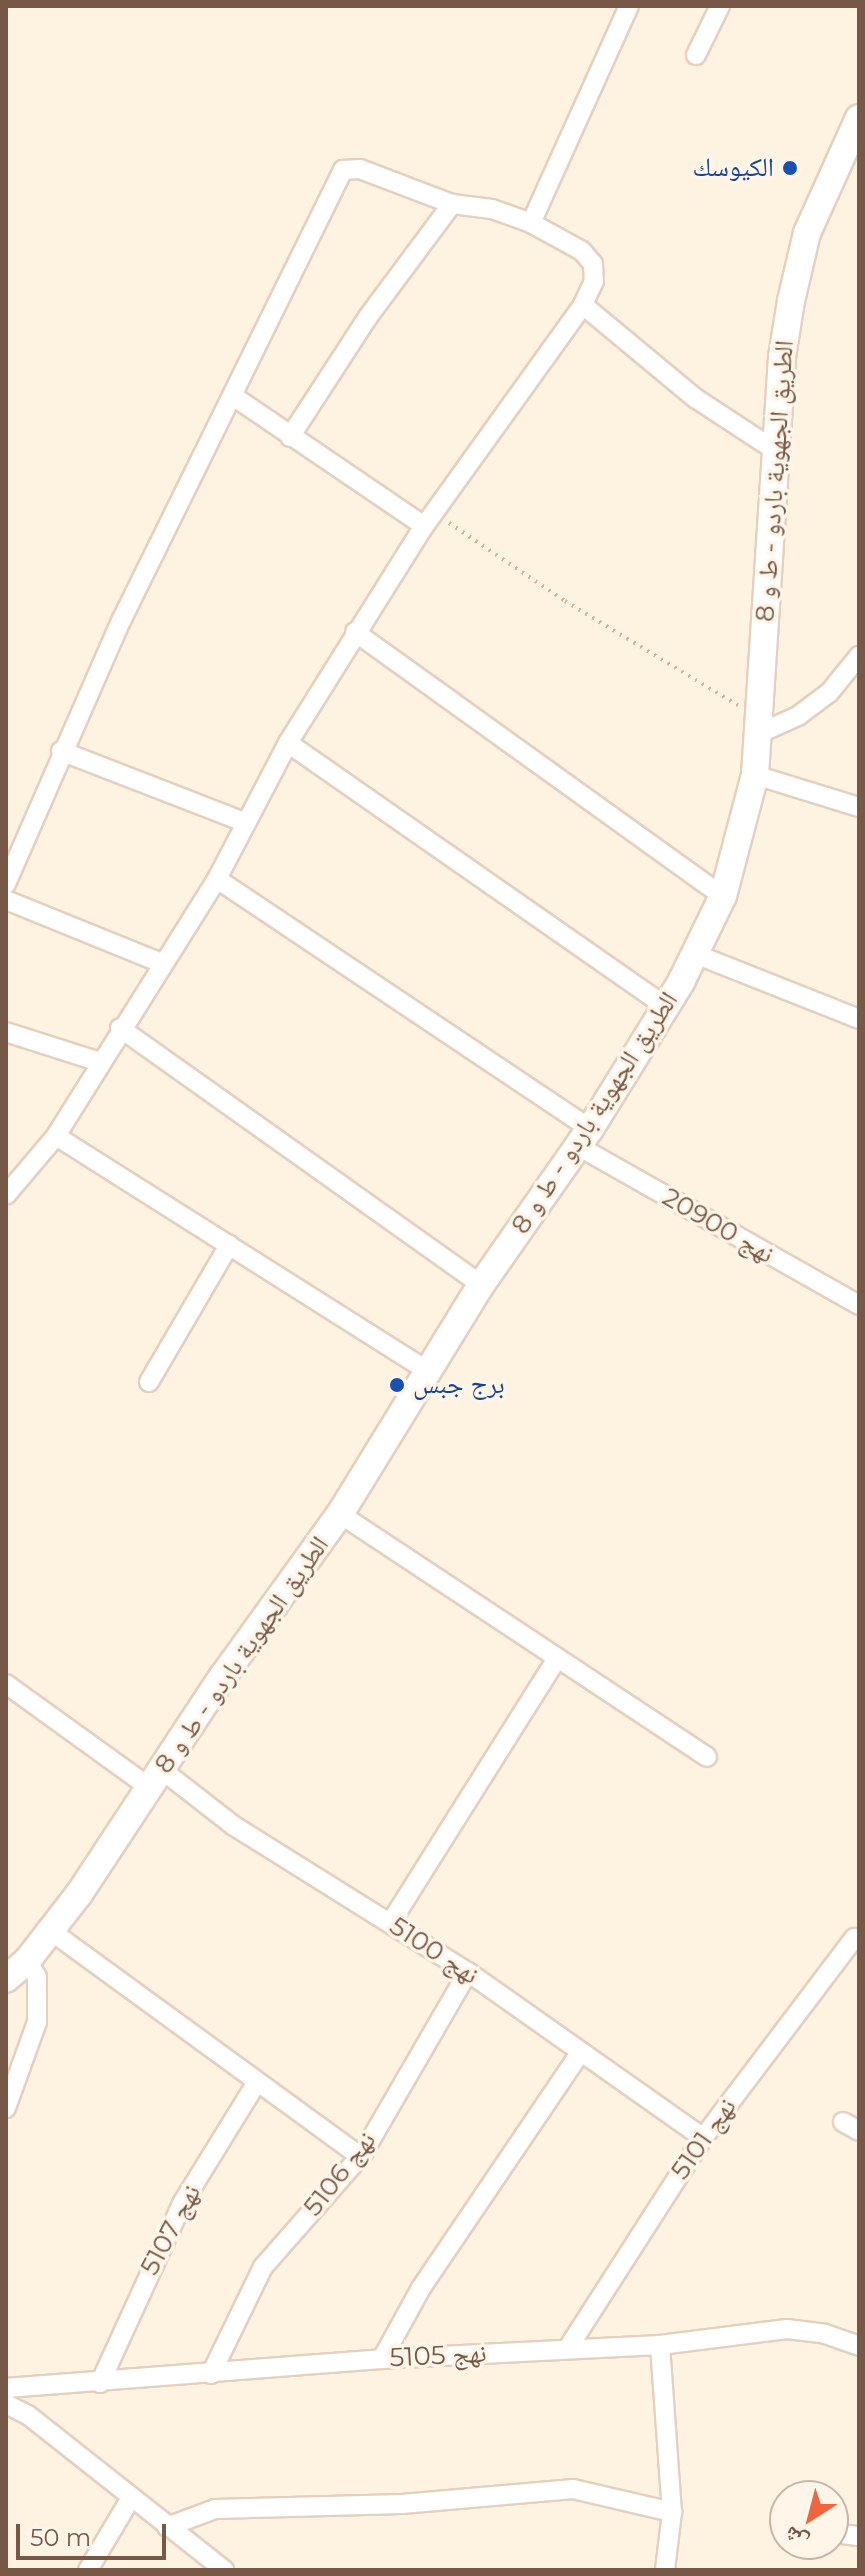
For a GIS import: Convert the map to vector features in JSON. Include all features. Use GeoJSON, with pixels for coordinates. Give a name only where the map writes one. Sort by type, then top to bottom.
{"type":"FeatureCollection","features":[{"type":"Feature","properties":{"kind":"main road","name":"الطريق الجهوية باردو - ط و 8"},"geometry":{"type":"LineString","coordinates":[[6,1979],[27,1961],[51,1931],[340,1514],[481,1285],[584,1137],[695,954],[723,896],[755,775],[782,357],[807,233],[859,118]]}},
{"type":"Feature","properties":{"kind":"street"},"geometry":{"type":"LineString","coordinates":[[531,223],[629,6]]}},
{"type":"Feature","properties":{"kind":"street"},"geometry":{"type":"LineString","coordinates":[[696,55],[720,6]]}},
{"type":"Feature","properties":{"kind":"street"},"geometry":{"type":"LineString","coordinates":[[6,884],[61,751],[343,170],[360,169],[452,204],[492,209],[531,223],[564,239],[593,264],[594,281],[583,305],[429,519],[355,632],[288,743],[244,822],[217,879],[120,1028],[56,1136],[6,1195]]}},
{"type":"Feature","properties":{"kind":"street"},"geometry":{"type":"LineString","coordinates":[[290,437],[368,317],[452,204]]}},
{"type":"Feature","properties":{"kind":"street"},"geometry":{"type":"LineString","coordinates":[[583,305],[695,398],[776,451]]}},
{"type":"Feature","properties":{"kind":"street"},"geometry":{"type":"LineString","coordinates":[[233,396],[290,437],[429,519]]}},
{"type":"Feature","properties":{"kind":"street"},"geometry":{"type":"LineString","coordinates":[[355,632],[723,896]]}},
{"type":"Feature","properties":{"kind":"street"},"geometry":{"type":"LineString","coordinates":[[760,726],[798,716],[829,693],[859,656]]}},
{"type":"Feature","properties":{"kind":"street"},"geometry":{"type":"LineString","coordinates":[[288,743],[665,1006]]}},
{"type":"Feature","properties":{"kind":"street"},"geometry":{"type":"LineString","coordinates":[[61,751],[244,822]]}},
{"type":"Feature","properties":{"kind":"street"},"geometry":{"type":"LineString","coordinates":[[755,775],[859,807]]}},
{"type":"Feature","properties":{"kind":"street","name":"نهج 20900"},"geometry":{"type":"LineString","coordinates":[[217,879],[584,1137],[859,1305]]}},
{"type":"Feature","properties":{"kind":"street"},"geometry":{"type":"LineString","coordinates":[[6,900],[164,964]]}},
{"type":"Feature","properties":{"kind":"street"},"geometry":{"type":"LineString","coordinates":[[695,954],[859,1019]]}},
{"type":"Feature","properties":{"kind":"street"},"geometry":{"type":"LineString","coordinates":[[120,1028],[481,1285]]}},
{"type":"Feature","properties":{"kind":"street"},"geometry":{"type":"LineString","coordinates":[[6,1032],[100,1062]]}},
{"type":"Feature","properties":{"kind":"street"},"geometry":{"type":"LineString","coordinates":[[56,1136],[429,1372]]}},
{"type":"Feature","properties":{"kind":"street"},"geometry":{"type":"LineString","coordinates":[[149,1382],[229,1245]]}},
{"type":"Feature","properties":{"kind":"street"},"geometry":{"type":"LineString","coordinates":[[340,1514],[707,1757]]}},
{"type":"Feature","properties":{"kind":"street"},"geometry":{"type":"LineString","coordinates":[[391,1922],[557,1658]]}},
{"type":"Feature","properties":{"kind":"street","name":"نهج 5100"},"geometry":{"type":"LineString","coordinates":[[6,1684],[468,1972],[703,2138]]}},
{"type":"Feature","properties":{"kind":"street"},"geometry":{"type":"LineString","coordinates":[[51,1931],[256,2084],[360,2156]]}},
{"type":"Feature","properties":{"kind":"street","name":"نهج 5101"},"geometry":{"type":"LineString","coordinates":[[568,2348],[703,2138],[854,1938]]}},
{"type":"Feature","properties":{"kind":"street"},"geometry":{"type":"LineString","coordinates":[[6,2108],[37,2022],[37,1977],[27,1961]]}},
{"type":"Feature","properties":{"kind":"street","name":"نهج 5106"},"geometry":{"type":"LineString","coordinates":[[211,2374],[263,2267],[360,2156],[468,1972]]}},
{"type":"Feature","properties":{"kind":"street"},"geometry":{"type":"LineString","coordinates":[[382,2359],[421,2288],[581,2052]]}},
{"type":"Feature","properties":{"kind":"street","name":"نهج 5107"},"geometry":{"type":"LineString","coordinates":[[100,2383],[183,2202],[256,2084]]}},
{"type":"Feature","properties":{"kind":"street","name":"نهج 5105"},"geometry":{"type":"LineString","coordinates":[[10,2396],[100,2383],[382,2359],[660,2345],[787,2329],[825,2334],[859,2346]]}},
{"type":"Feature","properties":{"kind":"street"},"geometry":{"type":"LineString","coordinates":[[660,2345],[672,2512],[665,2570]]}},
{"type":"Feature","properties":{"kind":"street"},"geometry":{"type":"LineString","coordinates":[[10,2396],[131,2498],[224,2570]]}},
{"type":"Feature","properties":{"kind":"street"},"geometry":{"type":"LineString","coordinates":[[167,2527],[215,2509],[402,2504],[573,2489],[672,2512]]}},
{"type":"Feature","properties":{"kind":"street"},"geometry":{"type":"LineString","coordinates":[[88,2570],[131,2498]]}},
{"type":"Feature","properties":{"kind":"path"},"geometry":{"type":"LineString","coordinates":[[429,519],[565,601],[760,726]]}},
{"type":"Feature","properties":{"kind":"place","name":"الكيوسك"},"geometry":{"type":"Point","coordinates":[790,168]}},
{"type":"Feature","properties":{"kind":"place","name":"برج جبس"},"geometry":{"type":"Point","coordinates":[397,1385]}}]}
